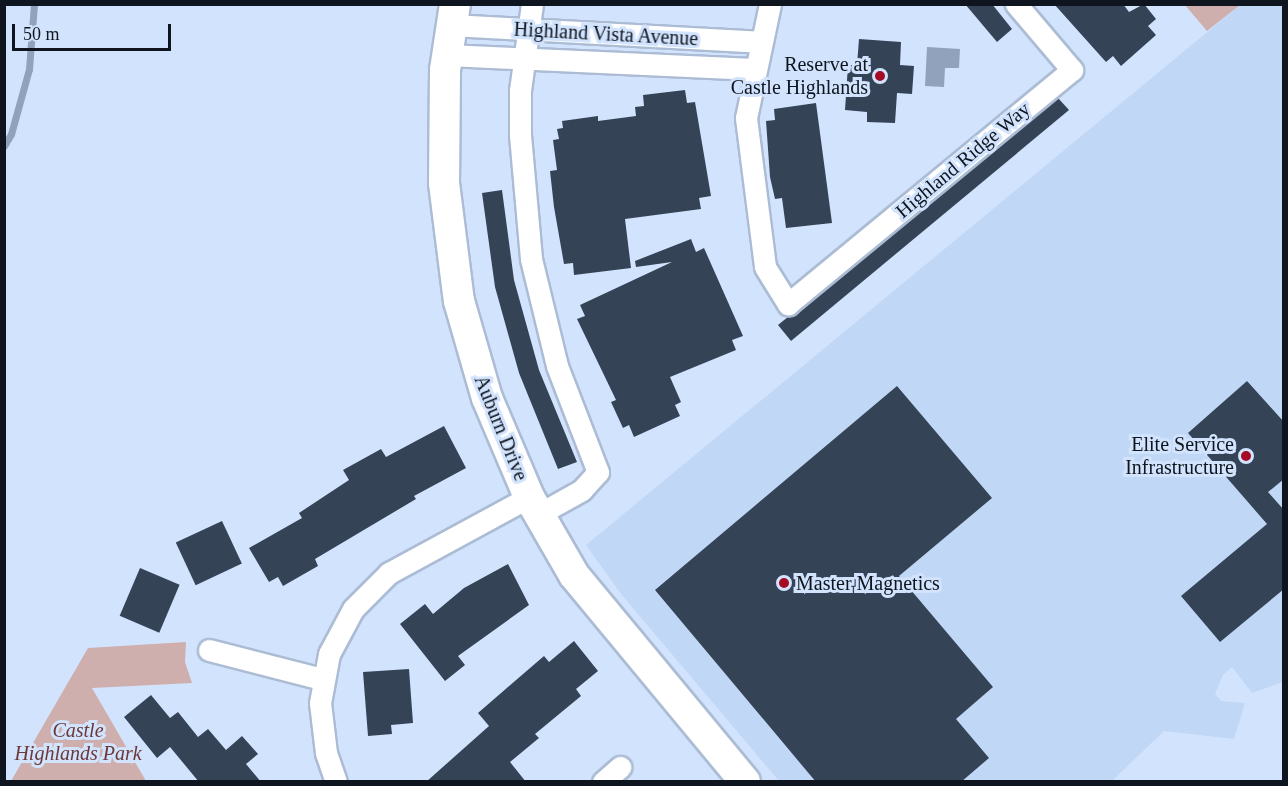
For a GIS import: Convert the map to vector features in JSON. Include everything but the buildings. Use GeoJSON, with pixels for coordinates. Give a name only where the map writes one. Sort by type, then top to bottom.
{"type":"FeatureCollection","features":[{"type":"Feature","properties":{"kind":"street"},"geometry":{"type":"LineString","coordinates":[[336,782],[321,729],[322,679],[339,630],[353,609],[389,573],[534,506],[582,490],[598,472],[557,366],[531,259],[520,169],[524,60],[532,4]]}},
{"type":"Feature","properties":{"kind":"street"},"geometry":{"type":"LineString","coordinates":[[754,69],[770,4]]}},
{"type":"Feature","properties":{"kind":"street","name":"Highland Ridge Way"},"geometry":{"type":"LineString","coordinates":[[754,69],[746,118],[765,267],[788,304],[1072,70],[1016,4]]}},
{"type":"Feature","properties":{"kind":"street","name":"Highland Vista Avenue"},"geometry":{"type":"LineString","coordinates":[[453,15],[528,30],[760,42]]}},
{"type":"Feature","properties":{"kind":"street","name":"Auburn Drive"},"geometry":{"type":"LineString","coordinates":[[453,15],[447,56],[444,183],[459,301],[487,398],[534,506],[598,606],[745,782]]}},
{"type":"Feature","properties":{"kind":"street","name":"Highland Vista Avenue"},"geometry":{"type":"LineString","coordinates":[[447,56],[754,69]]}},
{"type":"Feature","properties":{"kind":"street"},"geometry":{"type":"LineString","coordinates":[[209,650],[322,679]]}},
{"type":"Feature","properties":{"kind":"street"},"geometry":{"type":"LineString","coordinates":[[603,782],[620,767]]}},
{"type":"Feature","properties":{"kind":"shaded area"},"geometry":{"type":"Polygon","coordinates":[[[1240,5],[1283,5],[1283,682],[1252,693],[1232,667],[1223,675],[1215,694],[1221,701],[1245,703],[1234,739],[1164,731],[1112,781],[779,781],[621,594],[586,545],[1240,5]]]}},
{"type":"Feature","properties":{"kind":"shaded area"},"geometry":{"type":"Polygon","coordinates":[[[927,47],[960,49],[959,68],[945,68],[944,87],[925,86],[927,47]]]}},
{"type":"Feature","properties":{"kind":"green space"},"geometry":{"type":"Polygon","coordinates":[[[1185,5],[1240,5],[1207,31],[1185,5]]]}},
{"type":"Feature","properties":{"kind":"green space","name":"Castle Highlands Park"},"geometry":{"type":"Polygon","coordinates":[[[186,642],[185,662],[192,683],[92,688],[146,781],[11,781],[88,648],[186,642]]]}},
{"type":"Feature","properties":{"kind":"waterway"},"geometry":{"type":"LineString","coordinates":[[4,146],[11,134],[29,69],[34,4]]}},
{"type":"Feature","properties":{"kind":"place","name":"Reserve at Castle Highlands"},"geometry":{"type":"Point","coordinates":[880,76]}},
{"type":"Feature","properties":{"kind":"place","name":"Elite Service Infrastructure"},"geometry":{"type":"Point","coordinates":[1246,456]}},
{"type":"Feature","properties":{"kind":"place","name":"Master Magnetics"},"geometry":{"type":"Point","coordinates":[784,583]}}]}
